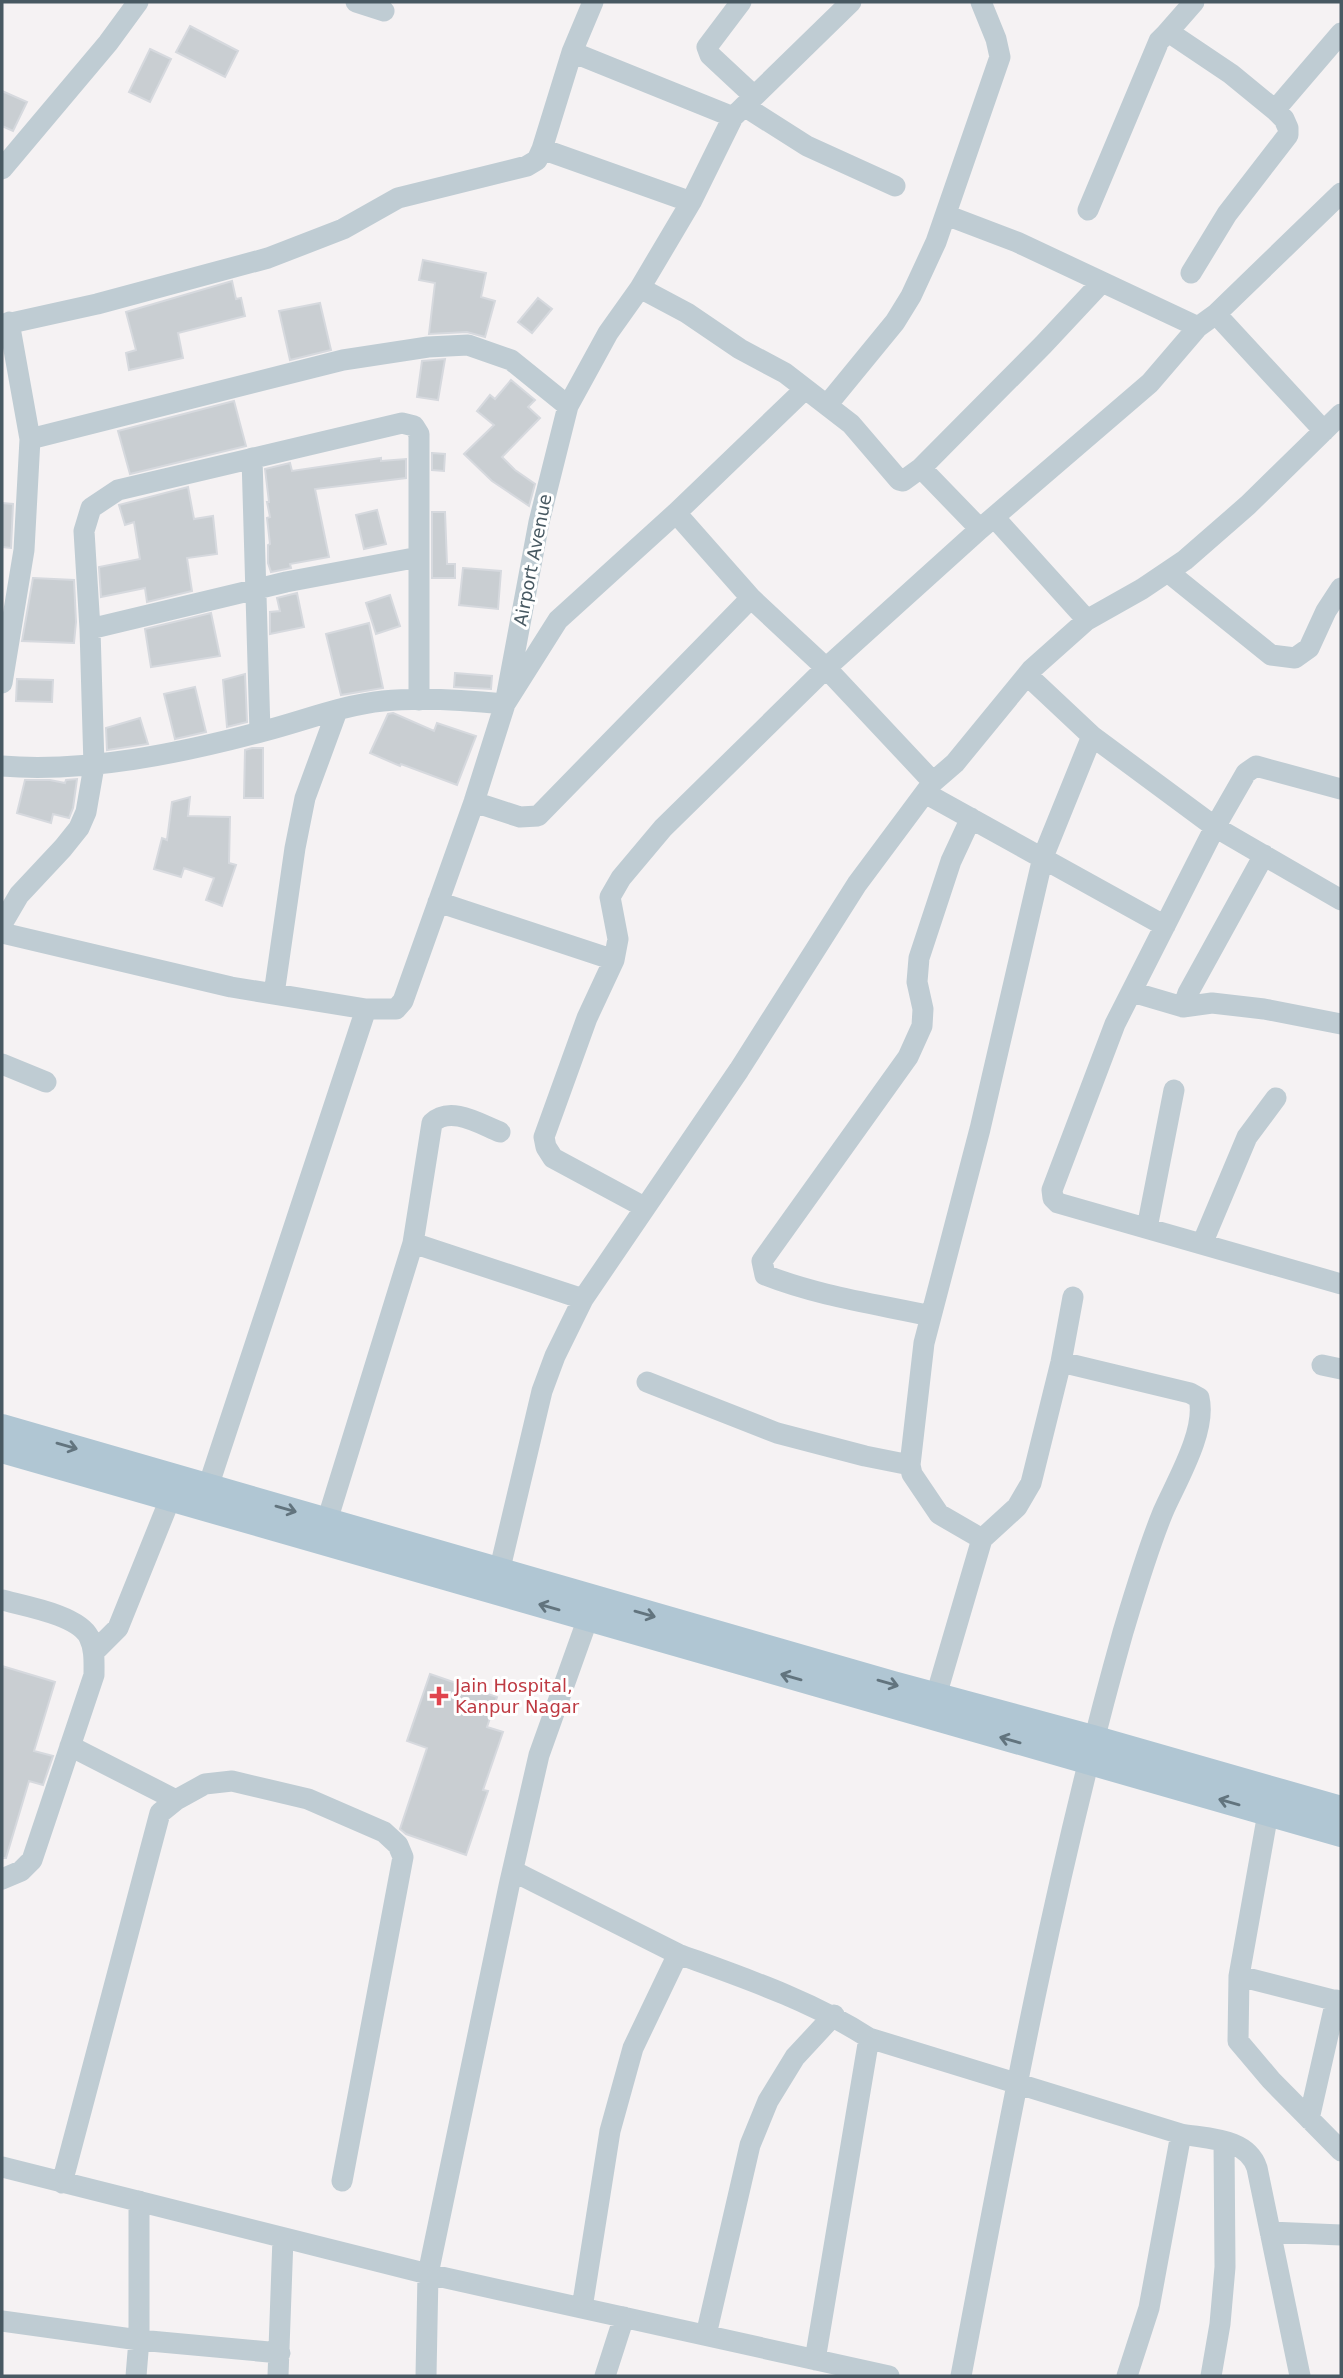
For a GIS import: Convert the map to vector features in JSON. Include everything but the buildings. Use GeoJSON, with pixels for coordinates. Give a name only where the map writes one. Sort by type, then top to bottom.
{"type":"FeatureCollection","features":[{"type":"Feature","properties":{"kind":"main road"},"geometry":{"type":"LineString","coordinates":[[2,1427],[327,1521],[497,1581]]}},
{"type":"Feature","properties":{"kind":"main road"},"geometry":{"type":"LineString","coordinates":[[2,1450],[170,1499],[497,1581],[1091,1750],[1341,1809]]}},
{"type":"Feature","properties":{"kind":"main road"},"geometry":{"type":"LineString","coordinates":[[592,1608],[936,1696],[1268,1813],[1341,1834]]}},
{"type":"Feature","properties":{"kind":"street"},"geometry":{"type":"LineString","coordinates":[[2,169],[108,43],[138,2]]}},
{"type":"Feature","properties":{"kind":"street"},"geometry":{"type":"LineString","coordinates":[[356,2],[384,11]]}},
{"type":"Feature","properties":{"kind":"street"},"geometry":{"type":"LineString","coordinates":[[2,683],[24,550],[30,439],[5,323],[97,304],[268,258],[343,229],[398,198],[527,166],[537,160],[542,149],[572,52],[593,2]]}},
{"type":"Feature","properties":{"kind":"street"},"geometry":{"type":"LineString","coordinates":[[741,2],[711,39],[708,47],[710,55],[744,106]]}},
{"type":"Feature","properties":{"kind":"street","name":"Airport Avenue"},"geometry":{"type":"LineString","coordinates":[[505,704],[539,522],[568,406],[608,333],[640,288],[691,202],[744,106],[851,2]]}},
{"type":"Feature","properties":{"kind":"street"},"geometry":{"type":"LineString","coordinates":[[827,405],[895,322],[924,269],[946,215],[1000,57],[981,2]]}},
{"type":"Feature","properties":{"kind":"street"},"geometry":{"type":"LineString","coordinates":[[1088,210],[1159,41],[1194,2]]}},
{"type":"Feature","properties":{"kind":"street"},"geometry":{"type":"LineString","coordinates":[[1275,110],[1341,33]]}},
{"type":"Feature","properties":{"kind":"street"},"geometry":{"type":"LineString","coordinates":[[1166,34],[1173,35],[1231,74],[1275,110],[1288,128],[1288,135],[1227,214],[1191,273]]}},
{"type":"Feature","properties":{"kind":"street"},"geometry":{"type":"LineString","coordinates":[[572,52],[744,106],[807,146],[895,186]]}},
{"type":"Feature","properties":{"kind":"street"},"geometry":{"type":"LineString","coordinates":[[542,149],[691,202]]}},
{"type":"Feature","properties":{"kind":"street"},"geometry":{"type":"LineString","coordinates":[[644,1206],[553,1158],[546,1147],[544,1137],[587,1018],[614,960],[618,939],[610,897],[621,877],[663,828],[826,668],[987,523],[1150,383],[1198,327],[1216,314],[1341,193]]}},
{"type":"Feature","properties":{"kind":"street"},"geometry":{"type":"LineString","coordinates":[[946,215],[1017,242],[1198,327]]}},
{"type":"Feature","properties":{"kind":"street"},"geometry":{"type":"LineString","coordinates":[[640,288],[687,313],[740,349],[785,373],[851,424],[899,480],[903,481],[921,468],[1101,283]]}},
{"type":"Feature","properties":{"kind":"street"},"geometry":{"type":"LineString","coordinates":[[1216,314],[1324,431]]}},
{"type":"Feature","properties":{"kind":"street"},"geometry":{"type":"LineString","coordinates":[[30,439],[343,360],[428,347],[468,345],[511,360],[568,406]]}},
{"type":"Feature","properties":{"kind":"street"},"geometry":{"type":"LineString","coordinates":[[2,933],[231,987],[366,1009],[396,1009],[403,1001],[474,802],[505,704],[558,620],[676,513],[804,390]]}},
{"type":"Feature","properties":{"kind":"street"},"geometry":{"type":"LineString","coordinates":[[497,1581],[542,1391],[555,1356],[583,1298],[739,1070],[857,884],[929,787],[955,763],[1027,675],[1087,620],[1185,560],[1248,505],[1341,414]]}},
{"type":"Feature","properties":{"kind":"street"},"geometry":{"type":"LineString","coordinates":[[2,924],[19,895],[79,828],[86,812],[94,766],[84,531],[90,508],[118,490],[402,423],[414,426],[419,434],[419,700]]}},
{"type":"Feature","properties":{"kind":"street"},"geometry":{"type":"LineString","coordinates":[[252,458],[260,732]]}},
{"type":"Feature","properties":{"kind":"street"},"geometry":{"type":"LineString","coordinates":[[921,468],[987,523],[1087,620]]}},
{"type":"Feature","properties":{"kind":"street"},"geometry":{"type":"LineString","coordinates":[[676,513],[751,598],[826,668],[929,787],[971,818],[1165,926]]}},
{"type":"Feature","properties":{"kind":"street"},"geometry":{"type":"LineString","coordinates":[[90,629],[256,590],[419,556]]}},
{"type":"Feature","properties":{"kind":"street"},"geometry":{"type":"LineString","coordinates":[[1168,572],[1271,654],[1295,658],[1309,649],[1326,611],[1341,588]]}},
{"type":"Feature","properties":{"kind":"street"},"geometry":{"type":"LineString","coordinates":[[474,802],[520,817],[538,816],[751,598]]}},
{"type":"Feature","properties":{"kind":"street"},"geometry":{"type":"LineString","coordinates":[[1027,675],[1092,737],[1216,827],[1341,900]]}},
{"type":"Feature","properties":{"kind":"street"},"geometry":{"type":"LineString","coordinates":[[2,766],[94,766],[260,732],[382,701],[462,699],[505,704]]}},
{"type":"Feature","properties":{"kind":"street"},"geometry":{"type":"LineString","coordinates":[[274,994],[304,798],[337,711]]}},
{"type":"Feature","properties":{"kind":"street"},"geometry":{"type":"LineString","coordinates":[[982,1539],[939,1514],[912,1474],[910,1465],[925,1343],[980,1129],[1043,857],[1092,737]]}},
{"type":"Feature","properties":{"kind":"street"},"geometry":{"type":"LineString","coordinates":[[1341,789],[1256,766],[1246,773],[1115,1024],[1052,1190],[1053,1198],[1058,1203],[1341,1284]]}},
{"type":"Feature","properties":{"kind":"street"},"geometry":{"type":"LineString","coordinates":[[931,1316],[841,1297],[776,1279],[765,1275],[762,1261],[908,1057],[922,1026],[923,1009],[917,982],[919,958],[951,861],[971,818]]}},
{"type":"Feature","properties":{"kind":"street"},"geometry":{"type":"LineString","coordinates":[[1183,1007],[1188,992],[1264,855]]}},
{"type":"Feature","properties":{"kind":"street"},"geometry":{"type":"LineString","coordinates":[[438,902],[614,960]]}},
{"type":"Feature","properties":{"kind":"street"},"geometry":{"type":"LineString","coordinates":[[1132,992],[1183,1007],[1212,1003],[1264,1009],[1341,1024]]}},
{"type":"Feature","properties":{"kind":"street"},"geometry":{"type":"LineString","coordinates":[[208,1487],[366,1009]]}},
{"type":"Feature","properties":{"kind":"street"},"geometry":{"type":"LineString","coordinates":[[2,1064],[46,1083]]}},
{"type":"Feature","properties":{"kind":"street"},"geometry":{"type":"LineString","coordinates":[[1147,1228],[1174,1090]]}},
{"type":"Feature","properties":{"kind":"street"},"geometry":{"type":"LineString","coordinates":[[1202,1244],[1247,1137],[1276,1098]]}},
{"type":"Feature","properties":{"kind":"street"},"geometry":{"type":"LineString","coordinates":[[327,1521],[413,1243],[432,1123],[439,1116],[452,1114],[500,1132]]}},
{"type":"Feature","properties":{"kind":"street"},"geometry":{"type":"LineString","coordinates":[[413,1243],[583,1298]]}},
{"type":"Feature","properties":{"kind":"street"},"geometry":{"type":"LineString","coordinates":[[936,1696],[982,1539],[1017,1507],[1031,1483],[1061,1362],[1073,1297]]}},
{"type":"Feature","properties":{"kind":"street"},"geometry":{"type":"LineString","coordinates":[[961,2376],[1016,2085],[1091,1750],[1133,1599],[1164,1512],[1188,1461],[1202,1408],[1199,1398],[1190,1393],[1061,1362]]}},
{"type":"Feature","properties":{"kind":"street"},"geometry":{"type":"LineString","coordinates":[[647,1382],[777,1433],[865,1457],[910,1465]]}},
{"type":"Feature","properties":{"kind":"street"},"geometry":{"type":"LineString","coordinates":[[94,1652],[118,1628],[170,1499]]}},
{"type":"Feature","properties":{"kind":"street"},"geometry":{"type":"LineString","coordinates":[[2,1600],[67,1618],[87,1633],[94,1652],[94,1675],[32,1860],[21,1871],[2,1879]]}},
{"type":"Feature","properties":{"kind":"street"},"geometry":{"type":"LineString","coordinates":[[426,2376],[428,2274],[513,1871],[539,1755],[592,1608]]}},
{"type":"Feature","properties":{"kind":"street"},"geometry":{"type":"LineString","coordinates":[[70,1746],[176,1800]]}},
{"type":"Feature","properties":{"kind":"street"},"geometry":{"type":"LineString","coordinates":[[62,2183],[160,1813],[176,1800],[205,1784],[232,1781],[308,1799],[384,1832],[398,1845],[403,1857],[342,2181]]}},
{"type":"Feature","properties":{"kind":"street"},"geometry":{"type":"LineString","coordinates":[[1268,1813],[1239,1976],[1238,2041],[1271,2080],[1341,2151]]}},
{"type":"Feature","properties":{"kind":"street"},"geometry":{"type":"LineString","coordinates":[[513,1871],[678,1954],[748,1979],[834,2015],[869,2038],[1181,2134],[1245,2149],[1254,2158],[1300,2376]]}},
{"type":"Feature","properties":{"kind":"street"},"geometry":{"type":"LineString","coordinates":[[582,2308],[610,2131],[633,2048],[678,1954]]}},
{"type":"Feature","properties":{"kind":"street"},"geometry":{"type":"LineString","coordinates":[[1239,1976],[1338,2001],[1309,2119]]}},
{"type":"Feature","properties":{"kind":"street"},"geometry":{"type":"LineString","coordinates":[[706,2335],[750,2145],[768,2101],[795,2057],[834,2015]]}},
{"type":"Feature","properties":{"kind":"street"},"geometry":{"type":"LineString","coordinates":[[815,2360],[869,2038]]}},
{"type":"Feature","properties":{"kind":"street"},"geometry":{"type":"LineString","coordinates":[[1127,2376],[1149,2308],[1181,2134]]}},
{"type":"Feature","properties":{"kind":"street"},"geometry":{"type":"LineString","coordinates":[[1211,2376],[1220,2323],[1225,2267],[1224,2142]]}},
{"type":"Feature","properties":{"kind":"street"},"geometry":{"type":"LineString","coordinates":[[2,2167],[428,2274],[889,2376]]}},
{"type":"Feature","properties":{"kind":"street"},"geometry":{"type":"LineString","coordinates":[[136,2376],[139,2340],[139,2202]]}},
{"type":"Feature","properties":{"kind":"street"},"geometry":{"type":"LineString","coordinates":[[1270,2232],[1341,2235]]}},
{"type":"Feature","properties":{"kind":"street"},"geometry":{"type":"LineString","coordinates":[[278,2376],[283,2238]]}},
{"type":"Feature","properties":{"kind":"street"},"geometry":{"type":"LineString","coordinates":[[605,2376],[624,2317]]}},
{"type":"Feature","properties":{"kind":"street"},"geometry":{"type":"LineString","coordinates":[[2,2321],[139,2340],[279,2353]]}},
{"type":"Feature","properties":{"kind":"place","name":"Jain Hospital, Kanpur Nagar"},"geometry":{"type":"Point","coordinates":[439,1696]}}]}
